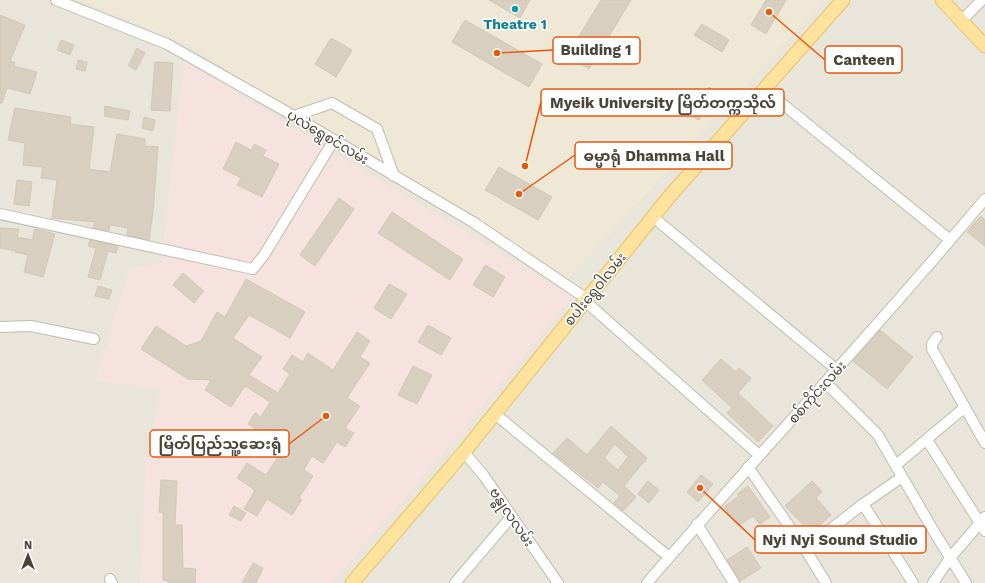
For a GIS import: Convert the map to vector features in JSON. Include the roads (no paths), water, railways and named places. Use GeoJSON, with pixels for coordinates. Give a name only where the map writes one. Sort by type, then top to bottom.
{"type":"FeatureCollection","features":[{"type":"Feature","properties":{"kind":"main road","name":"စပါးရွေဝါလမ်း"},"geometry":{"type":"LineString","coordinates":[[352,583],[464,452],[653,217],[843,0]]}},
{"type":"Feature","properties":{"kind":"main road"},"geometry":{"type":"LineString","coordinates":[[942,0],[985,46]]}},
{"type":"Feature","properties":{"kind":"street","name":"ပုလဲရွေစင်လမ်း"},"geometry":{"type":"LineString","coordinates":[[56,0],[167,44],[294,116],[506,242],[586,300],[759,455]]}},
{"type":"Feature","properties":{"kind":"street"},"geometry":{"type":"LineString","coordinates":[[961,21],[982,0]]}},
{"type":"Feature","properties":{"kind":"street"},"geometry":{"type":"LineString","coordinates":[[764,89],[950,240]]}},
{"type":"Feature","properties":{"kind":"street"},"geometry":{"type":"LineString","coordinates":[[294,116],[332,103],[377,129],[394,176]]}},
{"type":"Feature","properties":{"kind":"street"},"geometry":{"type":"LineString","coordinates":[[0,214],[253,269],[264,255],[334,140]]}},
{"type":"Feature","properties":{"kind":"street","name":"စစ်ကိုင်းလမ်း"},"geometry":{"type":"LineString","coordinates":[[647,583],[748,467],[826,383],[985,199]]}},
{"type":"Feature","properties":{"kind":"street"},"geometry":{"type":"LineString","coordinates":[[653,217],[837,370]]}},
{"type":"Feature","properties":{"kind":"street"},"geometry":{"type":"LineString","coordinates":[[0,327],[31,326],[94,339]]}},
{"type":"Feature","properties":{"kind":"street"},"geometry":{"type":"LineString","coordinates":[[937,337],[932,344],[932,349],[985,444]]}},
{"type":"Feature","properties":{"kind":"street"},"geometry":{"type":"LineString","coordinates":[[826,383],[878,434],[902,477],[966,583]]}},
{"type":"Feature","properties":{"kind":"street"},"geometry":{"type":"LineString","coordinates":[[896,465],[964,408]]}},
{"type":"Feature","properties":{"kind":"street"},"geometry":{"type":"LineString","coordinates":[[495,414],[669,557]]}},
{"type":"Feature","properties":{"kind":"street"},"geometry":{"type":"LineString","coordinates":[[927,440],[983,524],[950,558],[933,583]]}},
{"type":"Feature","properties":{"kind":"street","name":"ဗန္ဓုလလမ်း"},"geometry":{"type":"LineString","coordinates":[[464,452],[484,476],[552,580]]}},
{"type":"Feature","properties":{"kind":"street"},"geometry":{"type":"LineString","coordinates":[[748,467],[805,549],[826,583]]}},
{"type":"Feature","properties":{"kind":"street"},"geometry":{"type":"LineString","coordinates":[[805,549],[863,504],[902,477]]}},
{"type":"Feature","properties":{"kind":"street"},"geometry":{"type":"LineString","coordinates":[[863,504],[913,583]]}},
{"type":"Feature","properties":{"kind":"street"},"geometry":{"type":"LineString","coordinates":[[455,583],[511,517]]}},
{"type":"Feature","properties":{"kind":"street"},"geometry":{"type":"LineString","coordinates":[[697,524],[734,583]]}},
{"type":"Feature","properties":{"kind":"place","name":"Theatre 1"},"geometry":{"type":"Point","coordinates":[515,9]}},
{"type":"Feature","properties":{"kind":"place","name":"Canteen"},"geometry":{"type":"Point","coordinates":[769,12]}},
{"type":"Feature","properties":{"kind":"place","name":"Building 1"},"geometry":{"type":"Point","coordinates":[497,53]}},
{"type":"Feature","properties":{"kind":"place","name":"Myeik University မြိတ်တက္ကသိုလ်"},"geometry":{"type":"Point","coordinates":[525,166]}},
{"type":"Feature","properties":{"kind":"place","name":"ဓမ္မာရုံ Dhamma Hall"},"geometry":{"type":"Point","coordinates":[519,194]}},
{"type":"Feature","properties":{"kind":"place","name":"မြိတ်ပြည်သူ့ဆေးရုံ"},"geometry":{"type":"Point","coordinates":[326,416]}},
{"type":"Feature","properties":{"kind":"place","name":"Nyi Nyi Sound Studio"},"geometry":{"type":"Point","coordinates":[700,488]}}]}
